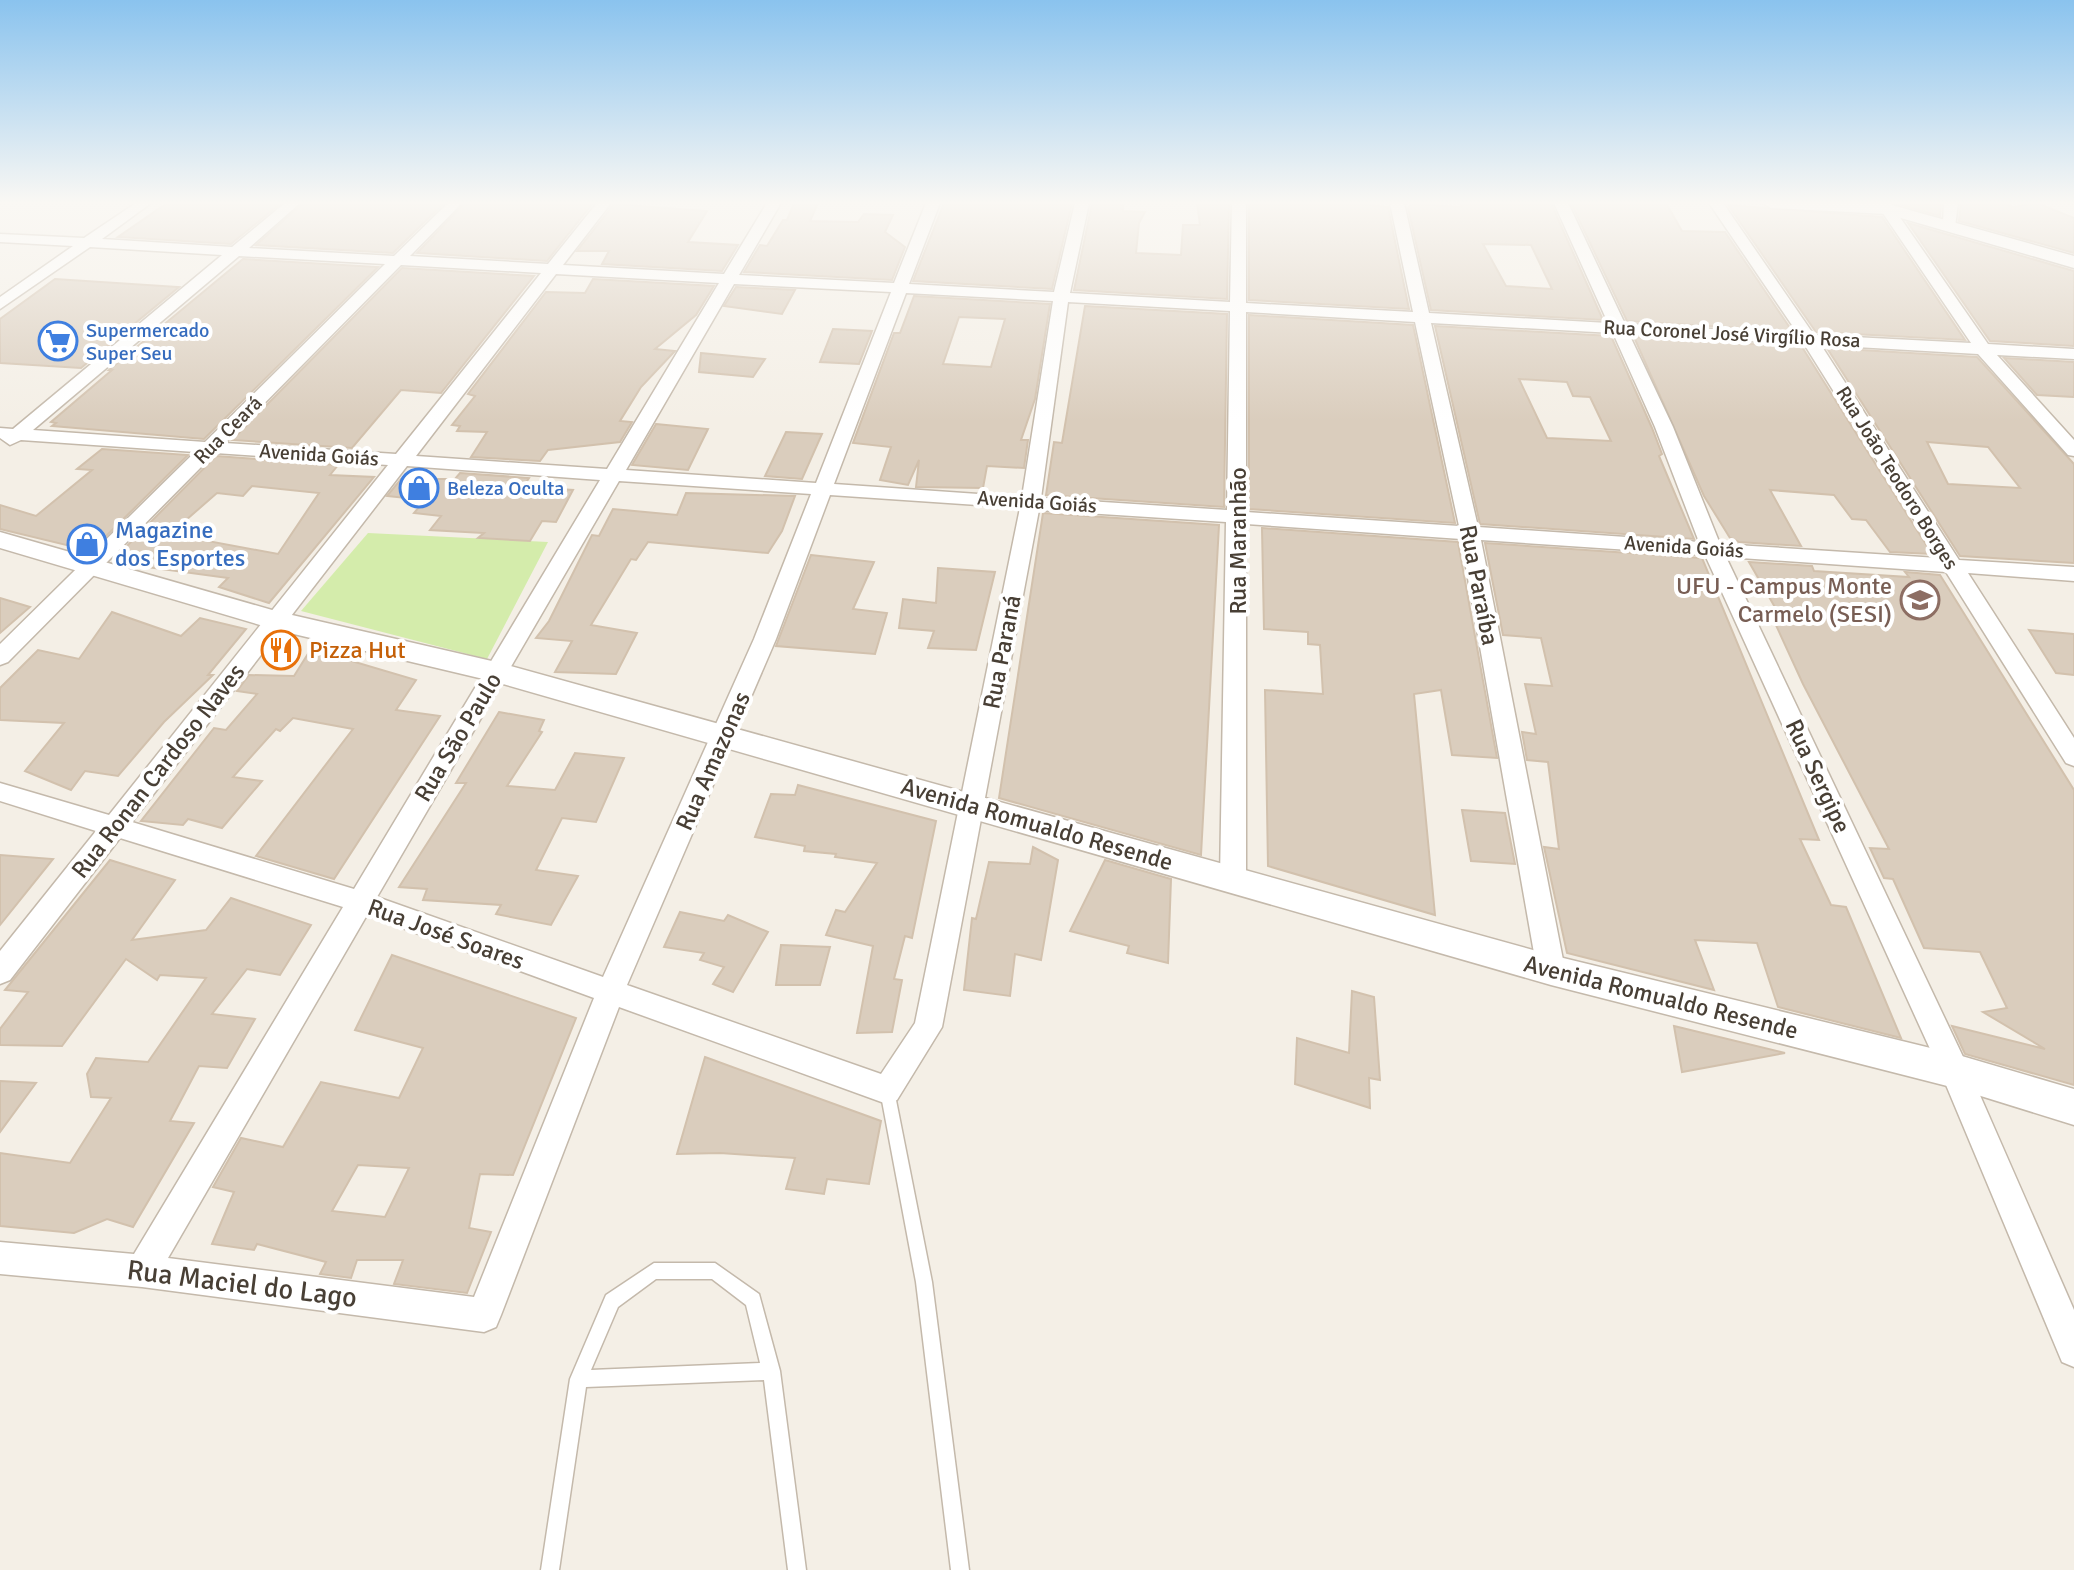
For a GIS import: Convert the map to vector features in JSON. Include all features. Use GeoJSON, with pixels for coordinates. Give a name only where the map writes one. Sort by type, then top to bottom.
{"type":"FeatureCollection","features":[{"type":"Feature","properties":{"kind":"street"},"geometry":{"type":"LineString","coordinates":[[0,293],[27,276]]}},
{"type":"Feature","properties":{"kind":"street"},"geometry":{"type":"LineString","coordinates":[[0,304],[37,276]]}},
{"type":"Feature","properties":{"kind":"street"},"geometry":{"type":"LineString","coordinates":[[0,448],[8,434],[204,276]]}},
{"type":"Feature","properties":{"kind":"street","name":"Rua Ceará"},"geometry":{"type":"LineString","coordinates":[[0,657],[382,276]]}},
{"type":"Feature","properties":{"kind":"street","name":"Rua Ronan Cardoso Naves"},"geometry":{"type":"LineString","coordinates":[[0,972],[546,276]]}},
{"type":"Feature","properties":{"kind":"street","name":"Rua Coronel José Virgílio Rosa"},"geometry":{"type":"LineString","coordinates":[[698,276],[2074,354]]}},
{"type":"Feature","properties":{"kind":"street","name":"Rua Amazonas"},"geometry":{"type":"LineString","coordinates":[[484,1315],[610,993],[724,737],[905,276]]}},
{"type":"Feature","properties":{"kind":"street","name":"Rua Paraná"},"geometry":{"type":"LineString","coordinates":[[887,1090],[928,1027],[1031,501],[1066,276]]}},
{"type":"Feature","properties":{"kind":"street","name":"Rua Maranhão"},"geometry":{"type":"LineString","coordinates":[[1233,880],[1239,276]]}},
{"type":"Feature","properties":{"kind":"street","name":"Rua Paraíba"},"geometry":{"type":"LineString","coordinates":[[1412,276],[1470,533],[1551,970]]}},
{"type":"Feature","properties":{"kind":"street","name":"Rua Sergipe"},"geometry":{"type":"LineString","coordinates":[[1596,276],[1621,327],[1712,549],[1955,1071],[2074,1350]]}},
{"type":"Feature","properties":{"kind":"street","name":"Rua João Teodoro Borges"},"geometry":{"type":"LineString","coordinates":[[1766,276],[2074,757]]}},
{"type":"Feature","properties":{"kind":"street"},"geometry":{"type":"LineString","coordinates":[[1934,276],[1982,348],[2074,451]]}},
{"type":"Feature","properties":{"kind":"street","name":"Rua São Paulo"},"geometry":{"type":"LineString","coordinates":[[142,1271],[729,278]]}},
{"type":"Feature","properties":{"kind":"street","name":"Avenida Goiás"},"geometry":{"type":"LineString","coordinates":[[8,434],[2074,574]]}},
{"type":"Feature","properties":{"kind":"street","name":"Avenida Romualdo Resende"},"geometry":{"type":"LineString","coordinates":[[0,540],[277,621],[496,672],[1551,970],[1955,1071],[2074,1107]]}},
{"type":"Feature","properties":{"kind":"street","name":"Rua José Soares"},"geometry":{"type":"LineString","coordinates":[[0,792],[360,902],[887,1090]]}},
{"type":"Feature","properties":{"kind":"street","name":"Rua Maciel do Lago"},"geometry":{"type":"LineString","coordinates":[[0,1258],[142,1271],[484,1315]]}},
{"type":"Feature","properties":{"kind":"lane"},"geometry":{"type":"LineString","coordinates":[[887,1090],[924,1282],[960,1570]]}},
{"type":"Feature","properties":{"kind":"lane"},"geometry":{"type":"LineString","coordinates":[[550,1570],[579,1379],[612,1301],[654,1271],[715,1271],[753,1300],[771,1371],[797,1570]]}},
{"type":"Feature","properties":{"kind":"lane"},"geometry":{"type":"LineString","coordinates":[[579,1379],[771,1371]]}},
{"type":"Feature","properties":{"kind":"green space"},"geometry":{"type":"Polygon","coordinates":[[[368,533],[548,542],[487,659],[301,611],[368,533]]]}},
{"type":"Feature","properties":{"kind":"building"},"geometry":{"type":"Polygon","coordinates":[[[222,276],[369,276],[204,439],[52,426],[56,423],[51,422],[112,370],[109,370],[222,276]]]}},
{"type":"Feature","properties":{"kind":"building"},"geometry":{"type":"Polygon","coordinates":[[[394,276],[534,276],[441,393],[401,390],[352,448],[232,440],[394,276]]]}},
{"type":"Feature","properties":{"kind":"building"},"geometry":{"type":"Polygon","coordinates":[[[823,276],[893,276],[892,280],[823,276]]]}},
{"type":"Feature","properties":{"kind":"building"},"geometry":{"type":"Polygon","coordinates":[[[915,276],[1055,276],[1052,289],[913,281],[915,276]]]}},
{"type":"Feature","properties":{"kind":"building"},"geometry":{"type":"Polygon","coordinates":[[[1077,276],[1227,276],[1227,299],[1074,290],[1077,276]]]}},
{"type":"Feature","properties":{"kind":"building"},"geometry":{"type":"Polygon","coordinates":[[[1249,276],[1402,276],[1409,309],[1249,300],[1249,276]]]}},
{"type":"Feature","properties":{"kind":"building"},"geometry":{"type":"Polygon","coordinates":[[[1423,276],[1501,276],[1506,286],[1552,289],[1546,276],[1584,276],[1603,320],[1431,310],[1423,276]]]}},
{"type":"Feature","properties":{"kind":"building"},"geometry":{"type":"Polygon","coordinates":[[[1606,276],[1755,276],[1792,331],[1627,321],[1606,276]]]}},
{"type":"Feature","properties":{"kind":"building"},"geometry":{"type":"Polygon","coordinates":[[[1777,276],[1922,276],[1965,340],[1816,332],[1777,276]]]}},
{"type":"Feature","properties":{"kind":"building"},"geometry":{"type":"Polygon","coordinates":[[[1945,276],[2074,276],[2074,346],[1990,341],[1945,276]]]}},
{"type":"Feature","properties":{"kind":"building","name":"Supermercado Super Seu"},"geometry":{"type":"Polygon","coordinates":[[[55,279],[179,287],[81,368],[0,363],[0,319],[55,279]]]}},
{"type":"Feature","properties":{"kind":"building"},"geometry":{"type":"Polygon","coordinates":[[[593,279],[714,286],[696,315],[655,349],[675,351],[641,387],[620,421],[632,422],[620,442],[548,450],[540,461],[471,457],[487,432],[457,431],[460,426],[452,425],[475,396],[468,394],[546,292],[585,293],[593,279]]]}},
{"type":"Feature","properties":{"kind":"building"},"geometry":{"type":"Polygon","coordinates":[[[736,287],[795,290],[782,314],[724,306],[736,287]]]}},
{"type":"Feature","properties":{"kind":"building"},"geometry":{"type":"Polygon","coordinates":[[[914,296],[1050,304],[1035,399],[1021,440],[1028,440],[1024,468],[987,466],[983,488],[916,487],[919,460],[908,485],[880,480],[891,447],[853,443],[894,333],[900,333],[914,296]],[[959,317],[943,364],[991,367],[1005,319],[959,317]]]}},
{"type":"Feature","properties":{"kind":"building"},"geometry":{"type":"Polygon","coordinates":[[[1085,306],[1227,314],[1224,507],[1046,495],[1054,442],[1062,443],[1085,306]]]}},
{"type":"Feature","properties":{"kind":"building"},"geometry":{"type":"Polygon","coordinates":[[[1249,315],[1413,325],[1455,523],[1249,509],[1249,315]]]}},
{"type":"Feature","properties":{"kind":"building"},"geometry":{"type":"Polygon","coordinates":[[[1435,326],[1611,336],[1652,428],[1662,454],[1659,456],[1694,539],[1480,524],[1435,326]],[[1519,379],[1547,438],[1611,441],[1590,397],[1573,396],[1567,382],[1519,379]]]}},
{"type":"Feature","properties":{"kind":"building"},"geometry":{"type":"Polygon","coordinates":[[[833,329],[872,331],[859,364],[820,362],[833,329]]]}},
{"type":"Feature","properties":{"kind":"building"},"geometry":{"type":"Polygon","coordinates":[[[1634,337],[1802,347],[1932,554],[1890,552],[1866,520],[1852,519],[1834,495],[1770,490],[1801,546],[1739,542],[1730,538],[1704,496],[1634,337]]]}},
{"type":"Feature","properties":{"kind":"building"},"geometry":{"type":"Polygon","coordinates":[[[1827,348],[1977,357],[2074,464],[2074,563],[1960,556],[1827,348]],[[1927,442],[1948,484],[2020,488],[1988,447],[1927,442]]]}},
{"type":"Feature","properties":{"kind":"building"},"geometry":{"type":"Polygon","coordinates":[[[701,353],[765,359],[753,377],[699,372],[701,353]]]}},
{"type":"Feature","properties":{"kind":"building"},"geometry":{"type":"Polygon","coordinates":[[[2004,358],[2074,362],[2074,397],[2037,395],[2004,358]]]}},
{"type":"Feature","properties":{"kind":"building"},"geometry":{"type":"Polygon","coordinates":[[[656,424],[708,429],[688,470],[632,465],[656,424]]]}},
{"type":"Feature","properties":{"kind":"building"},"geometry":{"type":"Polygon","coordinates":[[[786,432],[822,434],[802,479],[765,476],[786,432]]]}},
{"type":"Feature","properties":{"kind":"building"},"geometry":{"type":"Polygon","coordinates":[[[102,449],[188,455],[91,551],[0,529],[0,505],[36,516],[92,470],[77,469],[102,449]]]}},
{"type":"Feature","properties":{"kind":"building"},"geometry":{"type":"Polygon","coordinates":[[[216,456],[338,465],[330,475],[374,477],[269,603],[219,587],[228,578],[146,567],[124,549],[216,456]],[[252,486],[243,496],[217,493],[170,534],[278,554],[319,493],[252,486]]]}},
{"type":"Feature","properties":{"kind":"building"},"geometry":{"type":"Polygon","coordinates":[[[460,473],[529,478],[523,487],[573,490],[556,522],[542,521],[530,541],[478,538],[484,533],[430,530],[441,516],[414,513],[425,500],[387,496],[401,479],[455,479],[460,473]]]}},
{"type":"Feature","properties":{"kind":"building"},"geometry":{"type":"Polygon","coordinates":[[[686,493],[795,496],[782,531],[768,553],[648,542],[636,560],[631,559],[591,625],[637,633],[616,674],[555,672],[572,641],[536,638],[549,621],[592,535],[599,536],[613,509],[677,515],[686,493]]]}},
{"type":"Feature","properties":{"kind":"building"},"geometry":{"type":"Polygon","coordinates":[[[1043,513],[1219,525],[1201,855],[999,798],[1043,513]]]}},
{"type":"Feature","properties":{"kind":"building"},"geometry":{"type":"Polygon","coordinates":[[[1262,528],[1458,542],[1497,758],[1452,755],[1441,690],[1414,694],[1435,915],[1268,866],[1265,690],[1323,694],[1320,645],[1308,644],[1308,632],[1264,629],[1262,528]]]}},
{"type":"Feature","properties":{"kind":"building"},"geometry":{"type":"Polygon","coordinates":[[[1485,543],[1702,558],[1819,840],[1800,839],[1831,905],[1846,907],[1901,1038],[1778,1007],[1757,943],[1695,940],[1714,990],[1567,953],[1544,847],[1559,849],[1548,762],[1527,760],[1522,732],[1536,734],[1525,684],[1552,686],[1541,638],[1503,635],[1485,543]]]}},
{"type":"Feature","properties":{"kind":"building"},"geometry":{"type":"Polygon","coordinates":[[[811,555],[874,562],[853,609],[887,613],[875,654],[776,646],[811,555]]]}},
{"type":"Feature","properties":{"kind":"building"},"geometry":{"type":"Polygon","coordinates":[[[1749,562],[1812,566],[1814,571],[1909,577],[1905,572],[1940,575],[2074,790],[2074,1085],[1965,1054],[1952,1026],[2045,1049],[1983,1012],[2007,1008],[1980,952],[1924,948],[1893,879],[1884,878],[1870,848],[1889,849],[1803,684],[1775,623],[1784,623],[1749,562]]]}},
{"type":"Feature","properties":{"kind":"building"},"geometry":{"type":"Polygon","coordinates":[[[938,568],[995,572],[976,650],[928,648],[934,631],[899,628],[903,599],[936,603],[938,568]]]}},
{"type":"Feature","properties":{"kind":"building"},"geometry":{"type":"Polygon","coordinates":[[[0,598],[30,607],[0,633],[0,598]]]}},
{"type":"Feature","properties":{"kind":"building"},"geometry":{"type":"Polygon","coordinates":[[[112,612],[181,636],[200,618],[246,629],[208,675],[213,675],[164,722],[118,776],[85,771],[71,790],[25,771],[64,723],[0,720],[0,688],[38,650],[79,659],[112,612]]]}},
{"type":"Feature","properties":{"kind":"building"},"geometry":{"type":"Polygon","coordinates":[[[2029,630],[2074,634],[2074,675],[2056,673],[2029,630]]]}},
{"type":"Feature","properties":{"kind":"building"},"geometry":{"type":"Polygon","coordinates":[[[311,649],[416,680],[396,710],[440,716],[334,879],[256,856],[353,729],[293,718],[280,731],[276,729],[233,777],[262,781],[222,828],[188,819],[183,825],[141,821],[214,728],[226,730],[257,694],[237,691],[249,675],[294,676],[311,649]]]}},
{"type":"Feature","properties":{"kind":"building"},"geometry":{"type":"Polygon","coordinates":[[[499,712],[544,720],[539,731],[542,732],[507,786],[555,790],[575,753],[624,758],[596,822],[562,818],[536,870],[578,876],[551,925],[496,914],[501,905],[423,900],[427,889],[399,887],[466,783],[456,783],[499,712]]]}},
{"type":"Feature","properties":{"kind":"building"},"geometry":{"type":"Polygon","coordinates":[[[798,785],[936,821],[912,938],[905,936],[894,979],[902,980],[892,1032],[857,1033],[873,946],[826,935],[836,910],[845,912],[877,863],[804,851],[805,846],[755,837],[771,794],[795,795],[798,785]]]}},
{"type":"Feature","properties":{"kind":"building"},"geometry":{"type":"Polygon","coordinates":[[[1462,810],[1505,813],[1515,864],[1471,861],[1462,810]]]}},
{"type":"Feature","properties":{"kind":"building"},"geometry":{"type":"Polygon","coordinates":[[[1033,847],[1058,860],[1041,960],[1015,954],[1010,996],[964,990],[972,918],[976,919],[989,862],[1030,864],[1033,847]]]}},
{"type":"Feature","properties":{"kind":"building"},"geometry":{"type":"Polygon","coordinates":[[[0,855],[53,859],[0,925],[0,855]]]}},
{"type":"Feature","properties":{"kind":"building"},"geometry":{"type":"Polygon","coordinates":[[[110,860],[175,880],[132,940],[206,930],[231,898],[311,925],[280,975],[247,969],[212,1014],[255,1019],[227,1068],[199,1066],[170,1121],[194,1123],[133,1227],[107,1219],[74,1233],[0,1226],[0,1153],[70,1163],[111,1098],[91,1097],[87,1074],[96,1058],[148,1062],[206,978],[160,975],[157,980],[126,959],[62,1046],[0,1045],[0,1029],[28,992],[5,990],[110,860]]]}},
{"type":"Feature","properties":{"kind":"building"},"geometry":{"type":"Polygon","coordinates":[[[1105,860],[1171,879],[1168,963],[1127,953],[1129,946],[1070,931],[1105,860]]]}},
{"type":"Feature","properties":{"kind":"building"},"geometry":{"type":"Polygon","coordinates":[[[680,912],[724,921],[728,915],[768,932],[733,992],[713,984],[724,967],[700,960],[704,953],[664,947],[680,912]]]}},
{"type":"Feature","properties":{"kind":"building"},"geometry":{"type":"Polygon","coordinates":[[[781,945],[830,947],[820,985],[776,985],[781,945]]]}},
{"type":"Feature","properties":{"kind":"building"},"geometry":{"type":"Polygon","coordinates":[[[392,955],[576,1018],[513,1175],[480,1174],[469,1228],[491,1232],[467,1293],[394,1284],[403,1260],[357,1260],[351,1278],[320,1274],[326,1262],[257,1244],[254,1250],[212,1244],[234,1192],[213,1187],[241,1138],[283,1147],[321,1082],[399,1098],[423,1048],[355,1030],[392,955]],[[358,1165],[332,1211],[385,1217],[409,1168],[358,1165]]]}},
{"type":"Feature","properties":{"kind":"building"},"geometry":{"type":"Polygon","coordinates":[[[1352,991],[1374,997],[1380,1080],[1369,1078],[1370,1108],[1295,1084],[1297,1038],[1349,1053],[1352,991]]]}},
{"type":"Feature","properties":{"kind":"building"},"geometry":{"type":"Polygon","coordinates":[[[1674,1026],[1785,1053],[1682,1072],[1674,1026]]]}},
{"type":"Feature","properties":{"kind":"building"},"geometry":{"type":"Polygon","coordinates":[[[705,1057],[881,1121],[869,1184],[827,1179],[824,1194],[786,1189],[795,1158],[720,1153],[677,1154],[705,1057]]]}},
{"type":"Feature","properties":{"kind":"building"},"geometry":{"type":"Polygon","coordinates":[[[0,1081],[36,1083],[0,1132],[0,1081]]]}},
{"type":"Feature","properties":{"kind":"place","name":"Supermercado Super Seu"},"geometry":{"type":"Point","coordinates":[58,341]}},
{"type":"Feature","properties":{"kind":"place","name":"Beleza Oculta"},"geometry":{"type":"Point","coordinates":[419,488]}},
{"type":"Feature","properties":{"kind":"place","name":"Magazine dos Esportes"},"geometry":{"type":"Point","coordinates":[87,544]}},
{"type":"Feature","properties":{"kind":"place","name":"UFU - Campus Monte Carmelo (SESI)"},"geometry":{"type":"Point","coordinates":[1920,600]}},
{"type":"Feature","properties":{"kind":"place","name":"Pizza Hut"},"geometry":{"type":"Point","coordinates":[281,650]}}]}
